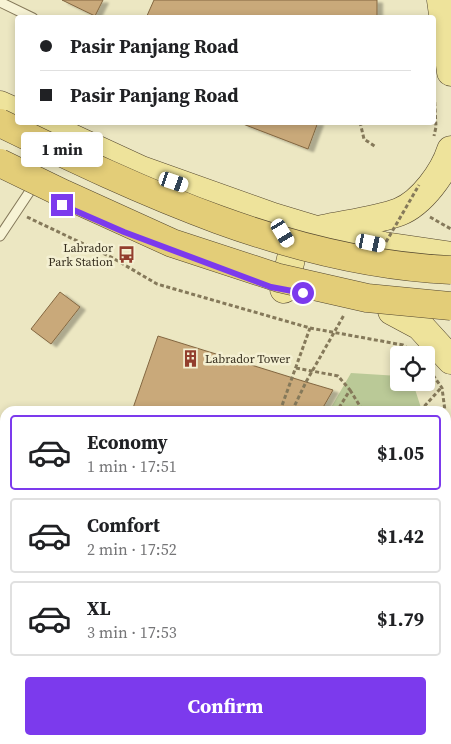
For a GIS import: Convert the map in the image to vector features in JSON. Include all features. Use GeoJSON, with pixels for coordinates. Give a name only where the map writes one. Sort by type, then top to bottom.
{"type":"FeatureCollection","features":[{"type":"Feature","properties":{"kind":"highway"},"geometry":{"type":"LineString","coordinates":[[0,123],[78,161],[186,208],[288,242],[370,262],[451,270]]}},
{"type":"Feature","properties":{"kind":"highway"},"geometry":{"type":"LineString","coordinates":[[0,163],[172,243],[279,278],[367,298],[451,306]]}},
{"type":"Feature","properties":{"kind":"main road"},"geometry":{"type":"LineString","coordinates":[[441,0],[451,72]]}},
{"type":"Feature","properties":{"kind":"main road"},"geometry":{"type":"LineString","coordinates":[[0,105],[15,112]]}},
{"type":"Feature","properties":{"kind":"main road"},"geometry":{"type":"LineString","coordinates":[[45,125],[78,137],[141,170],[273,217],[316,230],[384,246],[451,256]]}},
{"type":"Feature","properties":{"kind":"main road"},"geometry":{"type":"LineString","coordinates":[[316,230],[400,212],[414,204],[434,182],[446,164],[442,146]]}},
{"type":"Feature","properties":{"kind":"main road"},"geometry":{"type":"LineString","coordinates":[[0,176],[23,202],[124,232],[271,287],[392,311],[451,317]]}},
{"type":"Feature","properties":{"kind":"main road"},"geometry":{"type":"LineString","coordinates":[[273,217],[293,250],[284,289]]}},
{"type":"Feature","properties":{"kind":"main road"},"geometry":{"type":"LineString","coordinates":[[392,311],[420,326],[443,370]]}},
{"type":"Feature","properties":{"kind":"lane"},"geometry":{"type":"LineString","coordinates":[[0,2],[27,15]]}},
{"type":"Feature","properties":{"kind":"lane"},"geometry":{"type":"LineString","coordinates":[[0,236],[23,202]]}},
{"type":"Feature","properties":{"kind":"path"},"geometry":{"type":"LineString","coordinates":[[361,125],[364,139],[376,148]]}},
{"type":"Feature","properties":{"kind":"path"},"geometry":{"type":"LineString","coordinates":[[436,125],[442,146]]}},
{"type":"Feature","properties":{"kind":"path"},"geometry":{"type":"LineString","coordinates":[[23,202],[157,284],[310,328],[404,346]]}},
{"type":"Feature","properties":{"kind":"path"},"geometry":{"type":"LineString","coordinates":[[428,215],[435,221],[451,228]]}},
{"type":"Feature","properties":{"kind":"path"},"geometry":{"type":"LineString","coordinates":[[282,406],[310,328]]}},
{"type":"Feature","properties":{"kind":"path"},"geometry":{"type":"LineString","coordinates":[[296,368],[338,376],[360,406]]}},
{"type":"Feature","properties":{"kind":"path"},"geometry":{"type":"LineString","coordinates":[[443,370],[442,388],[444,406]]}},
{"type":"Feature","properties":{"kind":"path"},"geometry":{"type":"LineString","coordinates":[[425,406],[442,388]]}},
{"type":"Feature","properties":{"kind":"path"},"geometry":{"type":"LineString","coordinates":[[340,406],[350,390]]}},
{"type":"Feature","properties":{"kind":"green space"},"geometry":{"type":"Polygon","coordinates":[[[351,373],[390,375],[390,391],[416,391],[420,406],[332,406],[351,373]]]}},
{"type":"Feature","properties":{"kind":"building"},"geometry":{"type":"Polygon","coordinates":[[[62,0],[103,0],[96,15],[62,0]]]}},
{"type":"Feature","properties":{"kind":"building"},"geometry":{"type":"Polygon","coordinates":[[[154,0],[377,0],[377,15],[147,15],[154,0]]]}},
{"type":"Feature","properties":{"kind":"building"},"geometry":{"type":"Polygon","coordinates":[[[246,125],[317,125],[308,149],[246,125]]]}},
{"type":"Feature","properties":{"kind":"building"},"geometry":{"type":"Polygon","coordinates":[[[60,292],[80,307],[51,344],[31,329],[60,292]]]}},
{"type":"Feature","properties":{"kind":"building","name":"Labrador Tower"},"geometry":{"type":"Polygon","coordinates":[[[158,336],[333,390],[324,406],[134,406],[158,336]]]}},
{"type":"Feature","properties":{"kind":"place","name":"Labrador Park Station"},"geometry":{"type":"Point","coordinates":[127,255]}},
{"type":"Feature","properties":{"kind":"place","name":"Labrador Tower"},"geometry":{"type":"Point","coordinates":[191,359]}},
{"type":"Feature","properties":{"kind":"route"},"geometry":{"type":"LineString","coordinates":[[62,205],[124,232],[271,287],[303,293]]}}]}
